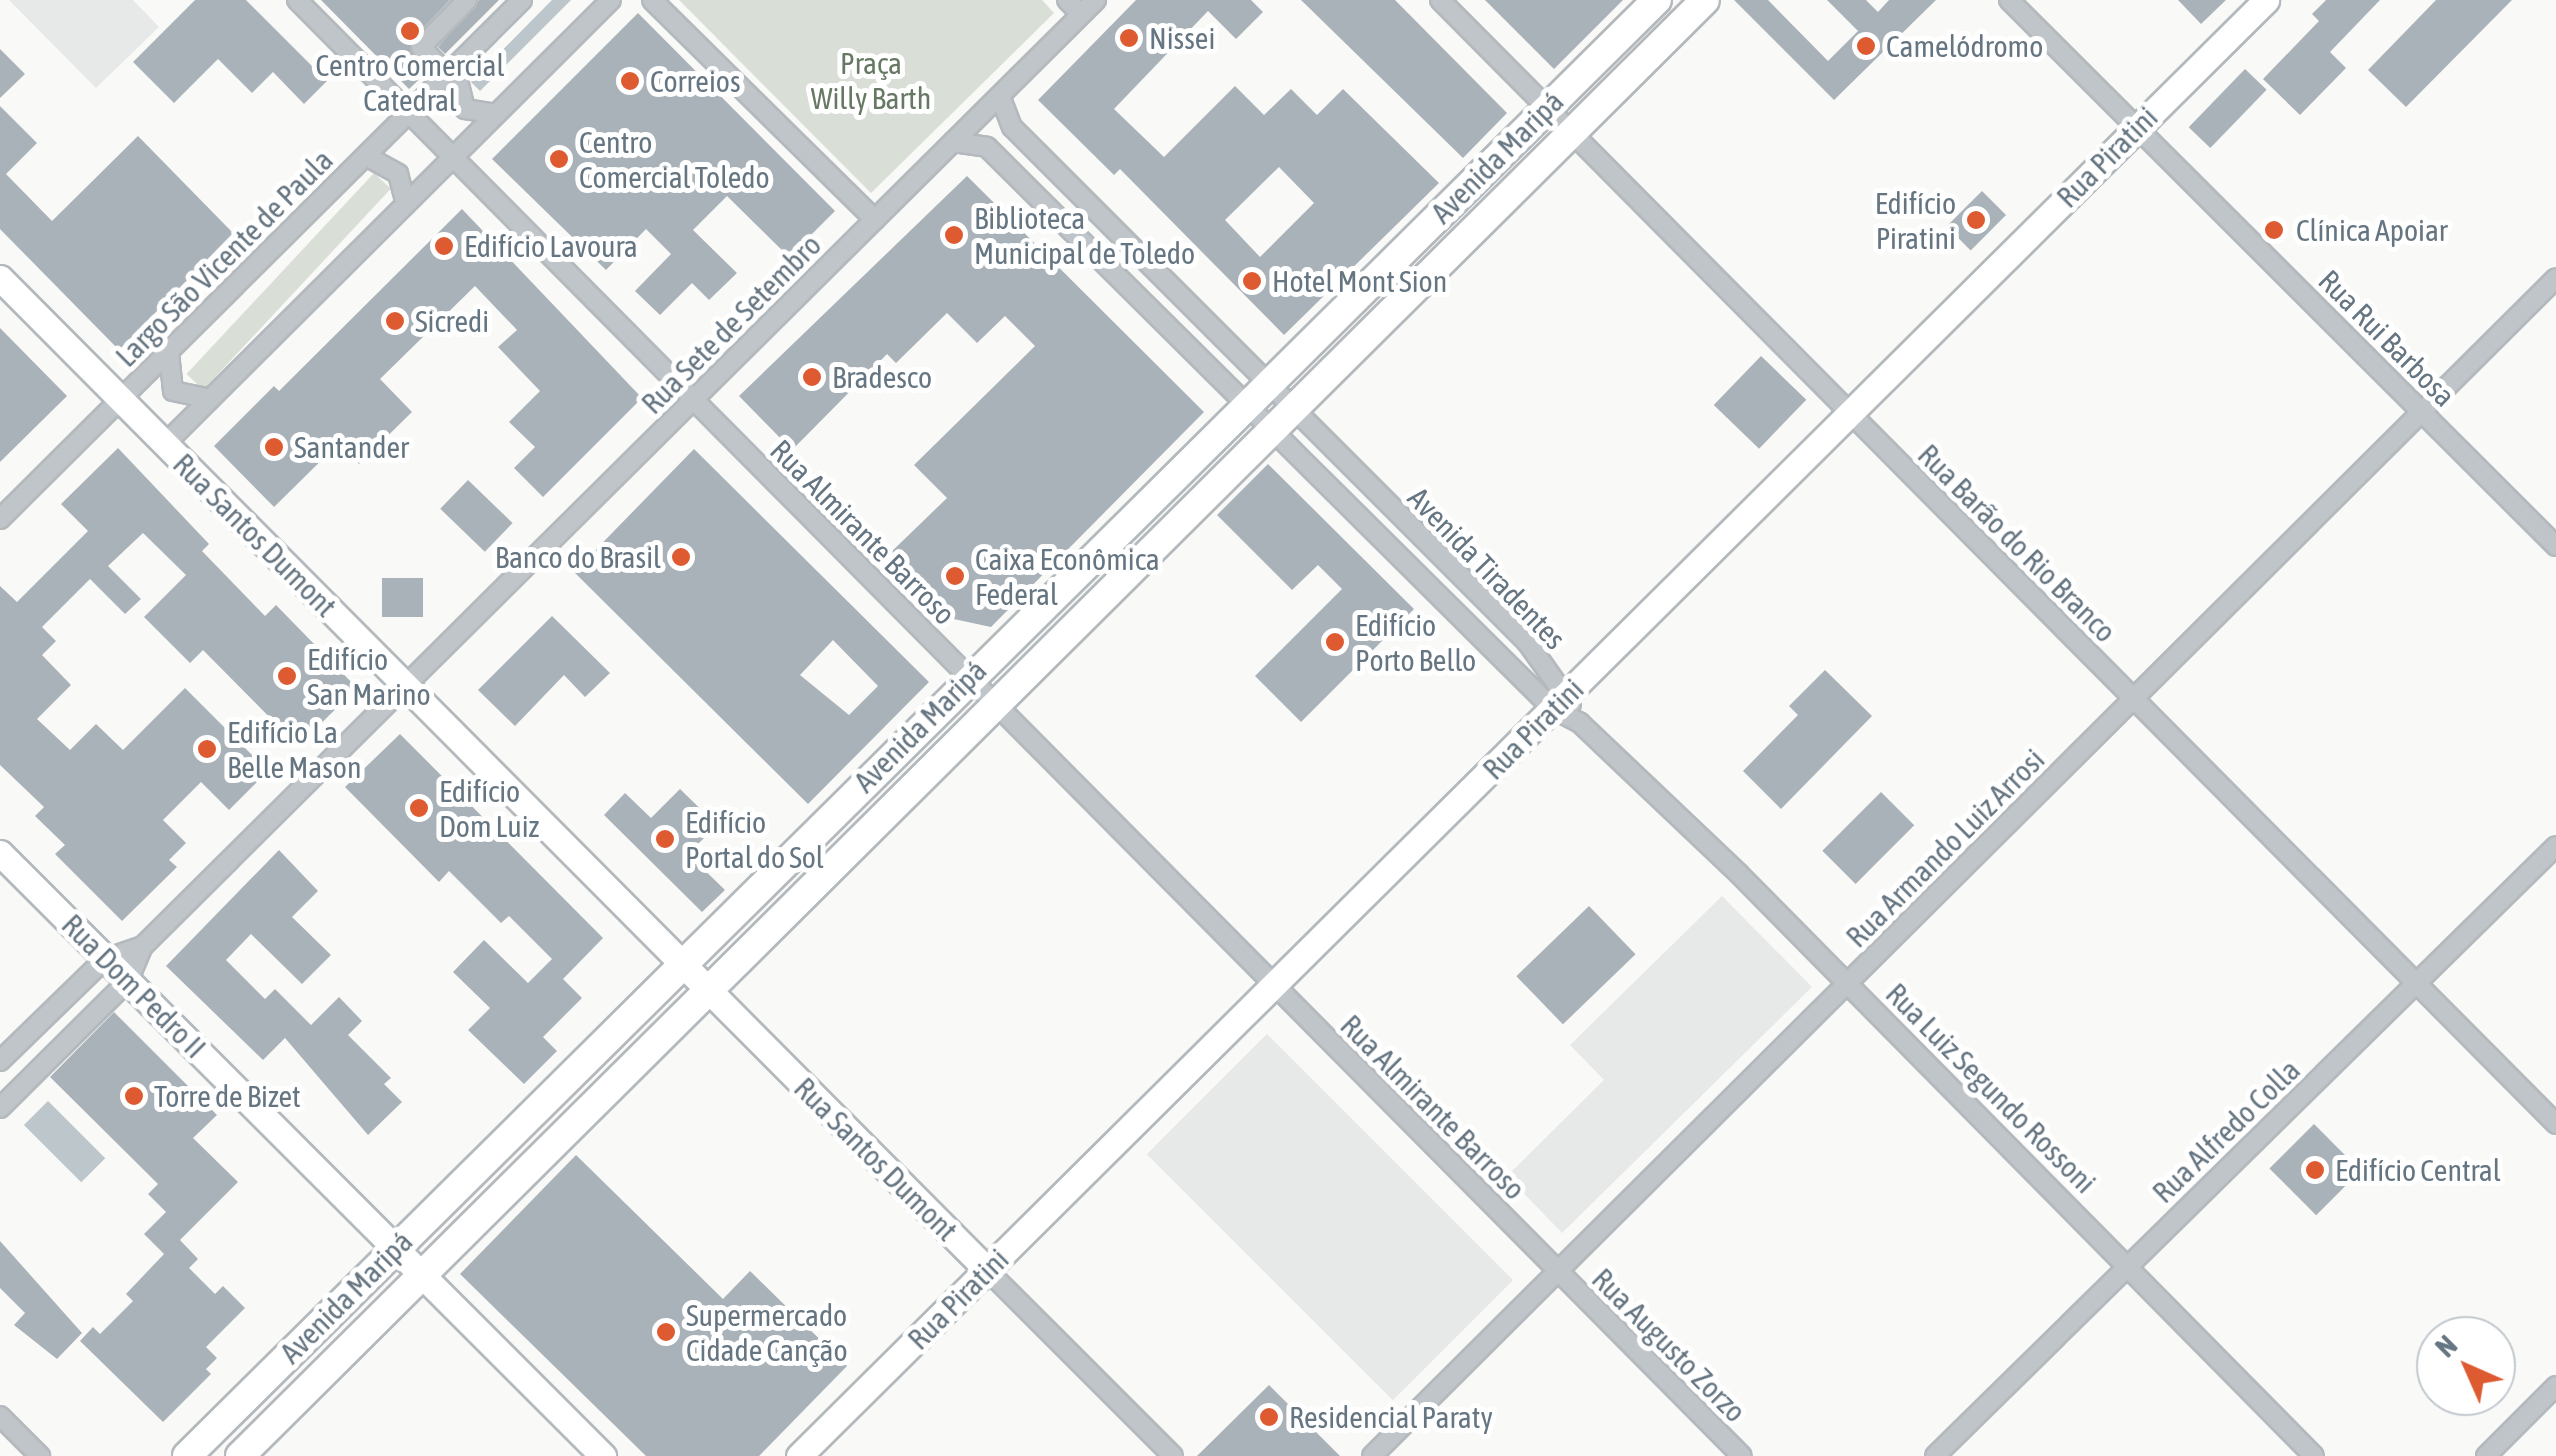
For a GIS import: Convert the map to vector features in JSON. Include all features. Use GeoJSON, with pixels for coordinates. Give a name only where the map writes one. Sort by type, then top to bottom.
{"type":"FeatureCollection","features":[{"type":"Feature","properties":{"kind":"main road","name":"Avenida Maripá"},"geometry":{"type":"LineString","coordinates":[[188,1456],[678,964],[1657,0]]}},
{"type":"Feature","properties":{"kind":"main road","name":"Avenida Maripá"},"geometry":{"type":"LineString","coordinates":[[240,1456],[666,1028],[1705,0]]}},
{"type":"Feature","properties":{"kind":"main road"},"geometry":{"type":"LineString","coordinates":[[1587,69],[1584,83],[1596,94],[1610,93]]}},
{"type":"Feature","properties":{"kind":"main road"},"geometry":{"type":"LineString","coordinates":[[1513,142],[1525,142],[1538,155],[1536,166]]}},
{"type":"Feature","properties":{"kind":"main road"},"geometry":{"type":"LineString","coordinates":[[1306,346],[1303,362],[1328,372]]}},
{"type":"Feature","properties":{"kind":"main road"},"geometry":{"type":"LineString","coordinates":[[1209,442],[1223,442],[1233,452],[1232,466]]}},
{"type":"Feature","properties":{"kind":"main road"},"geometry":{"type":"LineString","coordinates":[[1007,641],[1003,660],[1013,670],[1028,670]]}},
{"type":"Feature","properties":{"kind":"main road"},"geometry":{"type":"LineString","coordinates":[[929,717],[945,717],[958,743]]}},
{"type":"Feature","properties":{"kind":"main road"},"geometry":{"type":"LineString","coordinates":[[722,922],[720,940],[742,956]]}},
{"type":"Feature","properties":{"kind":"main road"},"geometry":{"type":"LineString","coordinates":[[641,1001],[658,1002],[668,1012],[666,1028]]}},
{"type":"Feature","properties":{"kind":"main road"},"geometry":{"type":"LineString","coordinates":[[433,1209],[432,1226],[453,1246]]}},
{"type":"Feature","properties":{"kind":"street","name":"Rua Almirante Barroso"},"geometry":{"type":"LineString","coordinates":[[297,0],[1558,1273]]}},
{"type":"Feature","properties":{"kind":"street"},"geometry":{"type":"LineString","coordinates":[[468,0],[421,47],[445,65],[465,110],[496,114]]}},
{"type":"Feature","properties":{"kind":"street","name":"Largo São Vicente de Paula"},"geometry":{"type":"LineString","coordinates":[[0,518],[409,113],[445,65],[522,0]]}},
{"type":"Feature","properties":{"kind":"street"},"geometry":{"type":"LineString","coordinates":[[652,0],[875,220]]}},
{"type":"Feature","properties":{"kind":"street"},"geometry":{"type":"LineString","coordinates":[[1067,0],[1082,14]]}},
{"type":"Feature","properties":{"kind":"street","name":"Rua Sete de Setembro"},"geometry":{"type":"LineString","coordinates":[[143,946],[1096,0]]}},
{"type":"Feature","properties":{"kind":"street","name":"Rua Barão do Rio Branco"},"geometry":{"type":"LineString","coordinates":[[1440,0],[2556,1124]]}},
{"type":"Feature","properties":{"kind":"street","name":"Rua Rui Barbosa"},"geometry":{"type":"LineString","coordinates":[[2008,0],[2556,546]]}},
{"type":"Feature","properties":{"kind":"street","name":"Rua Piratini"},"geometry":{"type":"LineString","coordinates":[[799,1456],[2266,0]]}},
{"type":"Feature","properties":{"kind":"street"},"geometry":{"type":"LineString","coordinates":[[165,444],[604,4]]}},
{"type":"Feature","properties":{"kind":"street","name":"Avenida Tiradentes"},"geometry":{"type":"LineString","coordinates":[[1000,96],[1003,116],[1022,138],[1527,642],[1560,702]]}},
{"type":"Feature","properties":{"kind":"street"},"geometry":{"type":"LineString","coordinates":[[1000,160],[1004,146],[1022,138]]}},
{"type":"Feature","properties":{"kind":"street","name":"Avenida Tiradentes"},"geometry":{"type":"LineString","coordinates":[[953,142],[973,140],[1000,160],[1507,665],[1560,702],[1580,723]]}},
{"type":"Feature","properties":{"kind":"street","name":"Largo São Vicente de Paula"},"geometry":{"type":"LineString","coordinates":[[366,156],[398,174],[406,204]]}},
{"type":"Feature","properties":{"kind":"street","name":"Rua Santos Dumont"},"geometry":{"type":"LineString","coordinates":[[0,278],[678,964],[1173,1456]]}},
{"type":"Feature","properties":{"kind":"street","name":"Rua Armando Luiz Arrosi"},"geometry":{"type":"LineString","coordinates":[[1372,1456],[2556,278]]}},
{"type":"Feature","properties":{"kind":"street"},"geometry":{"type":"LineString","coordinates":[[1198,356],[1222,358],[1219,334]]}},
{"type":"Feature","properties":{"kind":"street"},"geometry":{"type":"LineString","coordinates":[[169,353],[173,391],[210,400]]}},
{"type":"Feature","properties":{"kind":"street"},"geometry":{"type":"LineString","coordinates":[[1311,469],[1312,454],[1333,448]]}},
{"type":"Feature","properties":{"kind":"street"},"geometry":{"type":"LineString","coordinates":[[1507,665],[1523,660],[1527,642]]}},
{"type":"Feature","properties":{"kind":"street","name":"Rua Luiz Segundo Rossoni"},"geometry":{"type":"LineString","coordinates":[[1580,723],[1848,982],[2314,1456]]}},
{"type":"Feature","properties":{"kind":"street","name":"Rua Alfredo Colla"},"geometry":{"type":"LineString","coordinates":[[1934,1456],[2556,846]]}},
{"type":"Feature","properties":{"kind":"street","name":"Rua Dom Pedro II"},"geometry":{"type":"LineString","coordinates":[[0,852],[423,1274]]}},
{"type":"Feature","properties":{"kind":"street"},"geometry":{"type":"LineString","coordinates":[[0,1062],[105,959],[143,946]]}},
{"type":"Feature","properties":{"kind":"street"},"geometry":{"type":"LineString","coordinates":[[0,1108],[128,981],[143,946]]}},
{"type":"Feature","properties":{"kind":"street","name":"Rua Augusto Zorzo"},"geometry":{"type":"LineString","coordinates":[[1558,1273],[1742,1456]]}},
{"type":"Feature","properties":{"kind":"street"},"geometry":{"type":"LineString","coordinates":[[423,1274],[603,1456]]}},
{"type":"Feature","properties":{"kind":"street"},"geometry":{"type":"LineString","coordinates":[[2486,1456],[2556,1386]]}},
{"type":"Feature","properties":{"kind":"street"},"geometry":{"type":"LineString","coordinates":[[0,1416],[40,1456]]}},
{"type":"Feature","properties":{"kind":"shaded area"},"geometry":{"type":"Polygon","coordinates":[[[9,0],[133,0],[159,27],[96,88],[9,0]]]}},
{"type":"Feature","properties":{"kind":"shaded area"},"geometry":{"type":"Polygon","coordinates":[[[552,0],[571,0],[480,91],[471,82],[552,0]]]}},
{"type":"Feature","properties":{"kind":"shaded area"},"geometry":{"type":"Polygon","coordinates":[[[1722,896],[1812,987],[1562,1233],[1507,1176],[1604,1080],[1570,1045],[1722,896]]]}},
{"type":"Feature","properties":{"kind":"shaded area"},"geometry":{"type":"Polygon","coordinates":[[[1267,1034],[1513,1280],[1393,1400],[1147,1154],[1267,1034]]]}},
{"type":"Feature","properties":{"kind":"shaded area"},"geometry":{"type":"Polygon","coordinates":[[[48,1101],[105,1158],[81,1182],[24,1125],[48,1101]]]}},
{"type":"Feature","properties":{"kind":"green space","name":"Praça Willy Barth"},"geometry":{"type":"Polygon","coordinates":[[[679,0],[1042,0],[1054,13],[871,193],[679,0]]]}},
{"type":"Feature","properties":{"kind":"green space"},"geometry":{"type":"Polygon","coordinates":[[[374,173],[391,189],[203,390],[186,374],[374,173]]]}},
{"type":"Feature","properties":{"kind":"building"},"geometry":{"type":"Polygon","coordinates":[[[195,0],[246,0],[327,81],[304,104],[273,72],[252,93],[218,59],[174,103],[133,62],[195,0]]]}},
{"type":"Feature","properties":{"kind":"building","name":"Centro Comercial Catedral"},"geometry":{"type":"Polygon","coordinates":[[[321,0],[450,0],[409,43],[427,72],[409,89],[321,0]]]}},
{"type":"Feature","properties":{"kind":"building"},"geometry":{"type":"Polygon","coordinates":[[[479,0],[499,0],[445,54],[438,47],[479,0]]]}},
{"type":"Feature","properties":{"kind":"building"},"geometry":{"type":"Polygon","coordinates":[[[1136,0],[1251,0],[1263,12],[1236,39],[1208,11],[1114,109],[1164,157],[1235,86],[1264,115],[1291,89],[1317,115],[1343,89],[1439,183],[1284,335],[1120,169],[1114,175],[1038,100],[1136,0]],[[1279,167],[1225,220],[1260,257],[1314,203],[1279,167]]]}},
{"type":"Feature","properties":{"kind":"building"},"geometry":{"type":"Polygon","coordinates":[[[1301,0],[1395,0],[1507,113],[1463,158],[1301,0]]]}},
{"type":"Feature","properties":{"kind":"building"},"geometry":{"type":"Polygon","coordinates":[[[1485,0],[1623,0],[1554,69],[1485,0]]]}},
{"type":"Feature","properties":{"kind":"building","name":"Camelódromo"},"geometry":{"type":"Polygon","coordinates":[[[1734,0],[1768,0],[1828,61],[1858,31],[1827,0],[1866,0],[1878,12],[1889,0],[1936,0],[1834,100],[1734,0]]]}},
{"type":"Feature","properties":{"kind":"building"},"geometry":{"type":"Polygon","coordinates":[[[2178,0],[2226,0],[2201,24],[2178,0]]]}},
{"type":"Feature","properties":{"kind":"building"},"geometry":{"type":"Polygon","coordinates":[[[2326,0],[2380,0],[2330,52],[2346,68],[2300,115],[2263,79],[2319,21],[2312,14],[2326,0]]]}},
{"type":"Feature","properties":{"kind":"building"},"geometry":{"type":"Polygon","coordinates":[[[2436,0],[2512,0],[2406,107],[2368,70],[2436,0]]]}},
{"type":"Feature","properties":{"kind":"building"},"geometry":{"type":"Polygon","coordinates":[[[638,13],[835,211],[789,257],[727,196],[693,230],[737,273],[709,300],[692,283],[660,315],[635,291],[671,254],[646,229],[606,270],[492,159],[638,13]]]}},
{"type":"Feature","properties":{"kind":"building"},"geometry":{"type":"Polygon","coordinates":[[[0,49],[25,74],[0,98],[0,49]]]}},
{"type":"Feature","properties":{"kind":"building"},"geometry":{"type":"Polygon","coordinates":[[[2245,69],[2267,90],[2210,148],[2189,127],[2245,69]]]}},
{"type":"Feature","properties":{"kind":"building"},"geometry":{"type":"Polygon","coordinates":[[[0,106],[37,143],[6,174],[52,221],[138,136],[233,233],[119,350],[0,229],[0,106]]]}},
{"type":"Feature","properties":{"kind":"building"},"geometry":{"type":"Polygon","coordinates":[[[967,176],[1204,412],[991,627],[949,618],[887,556],[947,498],[914,465],[1035,346],[1005,316],[977,343],[947,313],[896,363],[887,354],[792,450],[739,396],[967,176]]]}},
{"type":"Feature","properties":{"kind":"building","name":"Edifício Piratini"},"geometry":{"type":"Polygon","coordinates":[[[1982,191],[2006,215],[1971,250],[1947,226],[1982,191]]]}},
{"type":"Feature","properties":{"kind":"building"},"geometry":{"type":"Polygon","coordinates":[[[462,209],[642,398],[543,497],[514,468],[535,447],[509,422],[540,391],[498,347],[517,330],[475,286],[380,379],[412,412],[359,464],[339,443],[274,507],[214,446],[274,386],[279,391],[462,209]]]}},
{"type":"Feature","properties":{"kind":"building"},"geometry":{"type":"Polygon","coordinates":[[[0,328],[67,396],[0,462],[0,328]]]}},
{"type":"Feature","properties":{"kind":"building"},"geometry":{"type":"Polygon","coordinates":[[[1761,356],[1806,400],[1759,449],[1714,405],[1761,356]]]}},
{"type":"Feature","properties":{"kind":"building"},"geometry":{"type":"Polygon","coordinates":[[[118,448],[209,544],[202,551],[265,616],[276,605],[357,688],[298,746],[203,650],[190,663],[144,617],[186,575],[143,533],[108,566],[141,599],[125,614],[90,579],[42,627],[56,641],[42,655],[71,685],[37,719],[70,750],[96,724],[123,750],[185,688],[268,771],[229,810],[201,782],[163,820],[186,843],[169,860],[177,867],[122,921],[55,854],[65,845],[35,816],[44,807],[0,765],[0,586],[17,602],[88,531],[61,504],[118,448]]]}},
{"type":"Feature","properties":{"kind":"building"},"geometry":{"type":"Polygon","coordinates":[[[694,449],[929,682],[808,804],[574,572],[694,449]],[[833,640],[800,675],[849,715],[878,686],[833,640]]]}},
{"type":"Feature","properties":{"kind":"building"},"geometry":{"type":"Polygon","coordinates":[[[1268,464],[1414,609],[1301,722],[1255,676],[1342,589],[1318,565],[1292,590],[1217,515],[1268,464]]]}},
{"type":"Feature","properties":{"kind":"building"},"geometry":{"type":"Polygon","coordinates":[[[468,480],[513,523],[485,552],[440,509],[468,480]]]}},
{"type":"Feature","properties":{"kind":"building"},"geometry":{"type":"Polygon","coordinates":[[[382,578],[423,578],[423,617],[382,617],[382,578]]]}},
{"type":"Feature","properties":{"kind":"building"},"geometry":{"type":"Polygon","coordinates":[[[552,616],[610,673],[585,697],[564,675],[515,726],[478,690],[552,616]]]}},
{"type":"Feature","properties":{"kind":"building"},"geometry":{"type":"Polygon","coordinates":[[[1825,670],[1872,716],[1781,809],[1743,771],[1798,715],[1789,706],[1825,670]]]}},
{"type":"Feature","properties":{"kind":"building"},"geometry":{"type":"Polygon","coordinates":[[[400,734],[603,938],[563,979],[582,998],[543,1037],[557,1051],[524,1084],[468,1030],[490,1008],[453,972],[484,940],[528,983],[552,959],[509,916],[501,923],[449,871],[439,882],[345,787],[400,734]]]}},
{"type":"Feature","properties":{"kind":"building","name":"Edifício Portal do Sol"},"geometry":{"type":"Polygon","coordinates":[[[680,789],[717,825],[688,854],[725,890],[702,912],[604,815],[625,793],[651,818],[680,789]]]}},
{"type":"Feature","properties":{"kind":"building"},"geometry":{"type":"Polygon","coordinates":[[[1881,792],[1914,825],[1856,884],[1822,851],[1881,792]]]}},
{"type":"Feature","properties":{"kind":"building"},"geometry":{"type":"Polygon","coordinates":[[[279,850],[318,891],[292,917],[331,955],[302,984],[251,934],[226,960],[265,999],[275,989],[311,1025],[339,997],[362,1021],[348,1035],[391,1078],[384,1084],[402,1102],[368,1135],[285,1038],[263,1060],[166,966],[279,850]]]}},
{"type":"Feature","properties":{"kind":"building"},"geometry":{"type":"Polygon","coordinates":[[[1589,906],[1636,954],[1563,1024],[1516,976],[1589,906]]]}},
{"type":"Feature","properties":{"kind":"building"},"geometry":{"type":"Polygon","coordinates":[[[114,1012],[217,1115],[193,1138],[238,1182],[180,1240],[198,1259],[189,1268],[215,1294],[223,1286],[245,1308],[206,1347],[217,1358],[206,1369],[211,1374],[163,1422],[80,1341],[93,1327],[100,1334],[133,1301],[126,1294],[164,1254],[144,1234],[166,1212],[148,1194],[158,1184],[50,1077],[114,1012]]]}},
{"type":"Feature","properties":{"kind":"building","name":"Edifício Central"},"geometry":{"type":"Polygon","coordinates":[[[2314,1124],[2361,1171],[2316,1215],[2269,1169],[2314,1124]]]}},
{"type":"Feature","properties":{"kind":"building","name":"Supermercado Cidade Canção"},"geometry":{"type":"Polygon","coordinates":[[[576,1155],[723,1299],[750,1271],[847,1366],[759,1456],[646,1456],[460,1274],[576,1155]]]}},
{"type":"Feature","properties":{"kind":"building"},"geometry":{"type":"Polygon","coordinates":[[[0,1241],[82,1333],[57,1359],[14,1325],[25,1313],[0,1288],[0,1241]]]}},
{"type":"Feature","properties":{"kind":"building","name":"Residencial Paraty"},"geometry":{"type":"Polygon","coordinates":[[[1269,1385],[1340,1456],[1197,1456],[1269,1385]]]}},
{"type":"Feature","properties":{"kind":"place","name":"Centro Comercial Catedral"},"geometry":{"type":"Point","coordinates":[410,31]}},
{"type":"Feature","properties":{"kind":"place","name":"Nissei"},"geometry":{"type":"Point","coordinates":[1129,38]}},
{"type":"Feature","properties":{"kind":"place","name":"Camelódromo"},"geometry":{"type":"Point","coordinates":[1866,46]}},
{"type":"Feature","properties":{"kind":"place","name":"Correios"},"geometry":{"type":"Point","coordinates":[630,81]}},
{"type":"Feature","properties":{"kind":"place","name":"Centro Comercial Toledo"},"geometry":{"type":"Point","coordinates":[559,159]}},
{"type":"Feature","properties":{"kind":"place","name":"Edifício Piratini"},"geometry":{"type":"Point","coordinates":[1976,220]}},
{"type":"Feature","properties":{"kind":"place","name":"Clínica Apoiar"},"geometry":{"type":"Point","coordinates":[2274,230]}},
{"type":"Feature","properties":{"kind":"place","name":"Biblioteca Municipal de Toledo"},"geometry":{"type":"Point","coordinates":[954,235]}},
{"type":"Feature","properties":{"kind":"place","name":"Edifício Lavoura"},"geometry":{"type":"Point","coordinates":[444,246]}},
{"type":"Feature","properties":{"kind":"place","name":"Hotel Mont Sion"},"geometry":{"type":"Point","coordinates":[1252,281]}},
{"type":"Feature","properties":{"kind":"place","name":"Sicredi"},"geometry":{"type":"Point","coordinates":[395,321]}},
{"type":"Feature","properties":{"kind":"place","name":"Bradesco"},"geometry":{"type":"Point","coordinates":[812,377]}},
{"type":"Feature","properties":{"kind":"place","name":"Santander"},"geometry":{"type":"Point","coordinates":[274,447]}},
{"type":"Feature","properties":{"kind":"place","name":"Banco do Brasil"},"geometry":{"type":"Point","coordinates":[681,557]}},
{"type":"Feature","properties":{"kind":"place","name":"Caixa Econômica Federal"},"geometry":{"type":"Point","coordinates":[955,576]}},
{"type":"Feature","properties":{"kind":"place","name":"Edifício Porto Bello"},"geometry":{"type":"Point","coordinates":[1335,642]}},
{"type":"Feature","properties":{"kind":"place","name":"Edifício San Marino"},"geometry":{"type":"Point","coordinates":[287,676]}},
{"type":"Feature","properties":{"kind":"place","name":"Edifício La Belle Mason"},"geometry":{"type":"Point","coordinates":[207,749]}},
{"type":"Feature","properties":{"kind":"place","name":"Edifício Dom Luiz"},"geometry":{"type":"Point","coordinates":[419,808]}},
{"type":"Feature","properties":{"kind":"place","name":"Edifício Portal do Sol"},"geometry":{"type":"Point","coordinates":[665,839]}},
{"type":"Feature","properties":{"kind":"place","name":"Torre de Bizet"},"geometry":{"type":"Point","coordinates":[134,1096]}},
{"type":"Feature","properties":{"kind":"place","name":"Edifício Central"},"geometry":{"type":"Point","coordinates":[2315,1170]}},
{"type":"Feature","properties":{"kind":"place","name":"Supermercado Cidade Canção"},"geometry":{"type":"Point","coordinates":[666,1332]}},
{"type":"Feature","properties":{"kind":"place","name":"Residencial Paraty"},"geometry":{"type":"Point","coordinates":[1269,1417]}}]}
